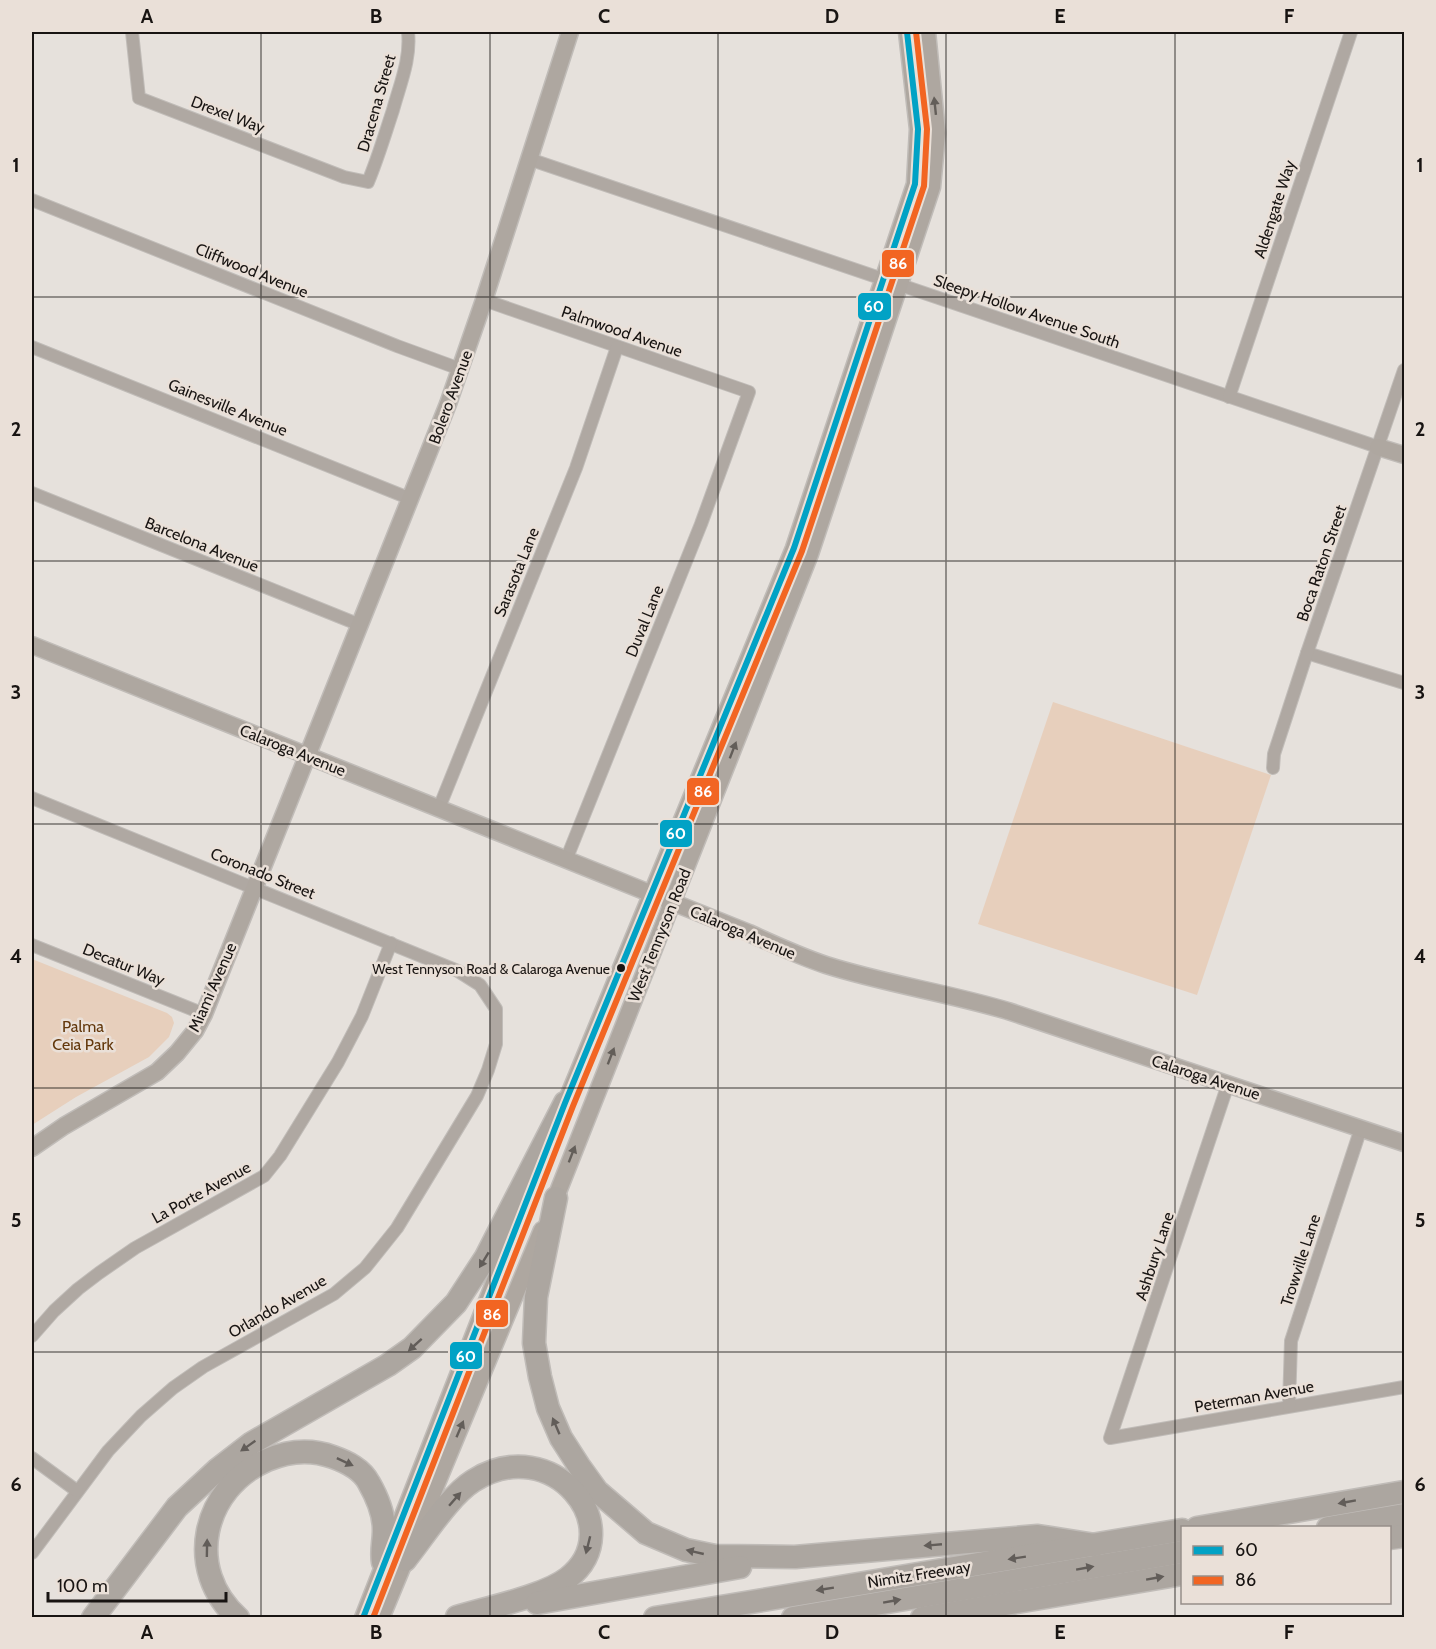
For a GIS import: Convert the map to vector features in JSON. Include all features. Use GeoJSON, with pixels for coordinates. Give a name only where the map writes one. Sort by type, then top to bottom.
{"type":"FeatureCollection","features":[{"type":"Feature","properties":{"kind":"highway"},"geometry":{"type":"LineString","coordinates":[[93,1617],[177,1507],[208,1477],[252,1443],[388,1365],[412,1348],[456,1303],[486,1257],[565,1103]]}},
{"type":"Feature","properties":{"kind":"highway"},"geometry":{"type":"LineString","coordinates":[[556,1198],[536,1297],[534,1343],[548,1407],[561,1438],[597,1491],[646,1533],[686,1550],[715,1557],[795,1557],[1038,1536],[1095,1545]]}},
{"type":"Feature","properties":{"kind":"highway"},"geometry":{"type":"LineString","coordinates":[[238,1617],[228,1609],[218,1595],[209,1575],[208,1530],[219,1500],[229,1486],[243,1473],[282,1454],[319,1452],[351,1464],[368,1480],[380,1506],[384,1529],[382,1554],[394,1561],[458,1494],[471,1482],[487,1473],[498,1469],[524,1467],[544,1470],[559,1478],[572,1489],[582,1503],[589,1520],[591,1536],[584,1561],[578,1569],[553,1588],[456,1617]]}},
{"type":"Feature","properties":{"kind":"highway"},"geometry":{"type":"LineString","coordinates":[[1203,1526],[1404,1492]]}},
{"type":"Feature","properties":{"kind":"highway"},"geometry":{"type":"LineString","coordinates":[[1334,1526],[1404,1515]]}},
{"type":"Feature","properties":{"kind":"highway","name":"Nimitz Freeway"},"geometry":{"type":"LineString","coordinates":[[655,1617],[1181,1530]]}},
{"type":"Feature","properties":{"kind":"highway"},"geometry":{"type":"LineString","coordinates":[[793,1617],[1181,1552]]}},
{"type":"Feature","properties":{"kind":"highway"},"geometry":{"type":"LineString","coordinates":[[456,1617],[795,1557]]}},
{"type":"Feature","properties":{"kind":"highway"},"geometry":{"type":"LineString","coordinates":[[922,1617],[949,1615],[1181,1574]]}},
{"type":"Feature","properties":{"kind":"main road","name":"Bolero Avenue"},"geometry":{"type":"LineString","coordinates":[[308,756],[432,448],[484,300],[570,32]]}},
{"type":"Feature","properties":{"kind":"main road","name":"West Tennyson Road"},"geometry":{"type":"LineString","coordinates":[[381,1617],[394,1561],[565,1103],[794,548],[884,279],[915,184],[918,129],[907,32]]}},
{"type":"Feature","properties":{"kind":"main road","name":"West Tennyson Road"},"geometry":{"type":"LineString","coordinates":[[365,1612],[394,1561],[556,1198],[810,554],[932,187],[938,133],[927,32]]}},
{"type":"Feature","properties":{"kind":"main road"},"geometry":{"type":"LineString","coordinates":[[1378,447],[1404,455]]}},
{"type":"Feature","properties":{"kind":"main road","name":"Calaroga Avenue"},"geometry":{"type":"LineString","coordinates":[[32,645],[651,893],[749,933],[782,950],[869,977],[997,1008],[1404,1143]]}},
{"type":"Feature","properties":{"kind":"main road","name":"Miami Avenue"},"geometry":{"type":"LineString","coordinates":[[32,1148],[64,1126],[157,1072],[195,1031],[204,1014],[308,756]]}},
{"type":"Feature","properties":{"kind":"street","name":"Drexel Way"},"geometry":{"type":"LineString","coordinates":[[132,32],[139,98],[344,177],[368,182]]}},
{"type":"Feature","properties":{"kind":"street","name":"Dracena Street"},"geometry":{"type":"LineString","coordinates":[[368,182],[378,159],[404,74],[408,55],[408,32]]}},
{"type":"Feature","properties":{"kind":"street","name":"Aldengate Way"},"geometry":{"type":"LineString","coordinates":[[1229,397],[1351,32]]}},
{"type":"Feature","properties":{"kind":"street","name":"Sleepy Hollow Avenue South"},"geometry":{"type":"LineString","coordinates":[[529,159],[1378,447]]}},
{"type":"Feature","properties":{"kind":"street","name":"Cliffwood Avenue"},"geometry":{"type":"LineString","coordinates":[[32,200],[460,369]]}},
{"type":"Feature","properties":{"kind":"street","name":"Palmwood Avenue"},"geometry":{"type":"LineString","coordinates":[[484,300],[749,392]]}},
{"type":"Feature","properties":{"kind":"street","name":"Gainesville Avenue"},"geometry":{"type":"LineString","coordinates":[[32,346],[411,499]]}},
{"type":"Feature","properties":{"kind":"street","name":"Sarasota Lane"},"geometry":{"type":"LineString","coordinates":[[439,808],[576,468],[617,347]]}},
{"type":"Feature","properties":{"kind":"street","name":"Boca Raton Street"},"geometry":{"type":"LineString","coordinates":[[1273,768],[1274,754],[1307,653],[1404,369]]}},
{"type":"Feature","properties":{"kind":"street","name":"Duval Lane"},"geometry":{"type":"LineString","coordinates":[[566,860],[697,535],[749,392]]}},
{"type":"Feature","properties":{"kind":"street","name":"Barcelona Avenue"},"geometry":{"type":"LineString","coordinates":[[32,493],[360,625]]}},
{"type":"Feature","properties":{"kind":"street"},"geometry":{"type":"LineString","coordinates":[[1307,653],[1404,683]]}},
{"type":"Feature","properties":{"kind":"street","name":"Coronado Street"},"geometry":{"type":"LineString","coordinates":[[32,798],[391,943],[458,971],[480,985]]}},
{"type":"Feature","properties":{"kind":"street","name":"La Porte Avenue"},"geometry":{"type":"LineString","coordinates":[[32,1336],[78,1289],[135,1248],[264,1176],[280,1156],[338,1062],[362,1016],[391,943]]}},
{"type":"Feature","properties":{"kind":"street","name":"Decatur Way"},"geometry":{"type":"LineString","coordinates":[[32,945],[204,1014]]}},
{"type":"Feature","properties":{"kind":"street","name":"Orlando Avenue"},"geometry":{"type":"LineString","coordinates":[[32,1553],[108,1451],[141,1416],[173,1388],[203,1367],[334,1294],[365,1268],[397,1228],[465,1117],[488,1070],[496,1044],[498,1027],[496,1009],[480,985]]}},
{"type":"Feature","properties":{"kind":"street","name":"Ashbury Lane"},"geometry":{"type":"LineString","coordinates":[[1110,1438],[1228,1084]]}},
{"type":"Feature","properties":{"kind":"street","name":"Trowville Lane"},"geometry":{"type":"LineString","coordinates":[[1288,1406],[1291,1341],[1361,1128]]}},
{"type":"Feature","properties":{"kind":"street","name":"Peterman Avenue"},"geometry":{"type":"LineString","coordinates":[[1110,1438],[1404,1387]]}},
{"type":"Feature","properties":{"kind":"street"},"geometry":{"type":"LineString","coordinates":[[32,1458],[77,1491]]}},
{"type":"Feature","properties":{"kind":"green space"},"geometry":{"type":"Polygon","coordinates":[[[1053,702],[1271,775],[1197,995],[978,924],[1053,702]]]}},
{"type":"Feature","properties":{"kind":"green space","name":"Palma Ceia Park"},"geometry":{"type":"Polygon","coordinates":[[[32,959],[167,1013],[172,1017],[174,1023],[169,1037],[149,1057],[76,1097],[32,1125],[32,959]]]}},
{"type":"Feature","properties":{"kind":"transit line","name":"60"},"geometry":{"type":"LineString","coordinates":[[363,1618],[565,1103],[794,548],[915,184],[918,129],[907,32]]}},
{"type":"Feature","properties":{"kind":"transit line","name":"86"},"geometry":{"type":"LineString","coordinates":[[373,1618],[573,1106],[802,551],[924,186],[927,129],[916,32]]}},
{"type":"Feature","properties":{"kind":"place","name":"West Tennyson Road & Calaroga Avenue"},"geometry":{"type":"Point","coordinates":[621,968]}}]}
